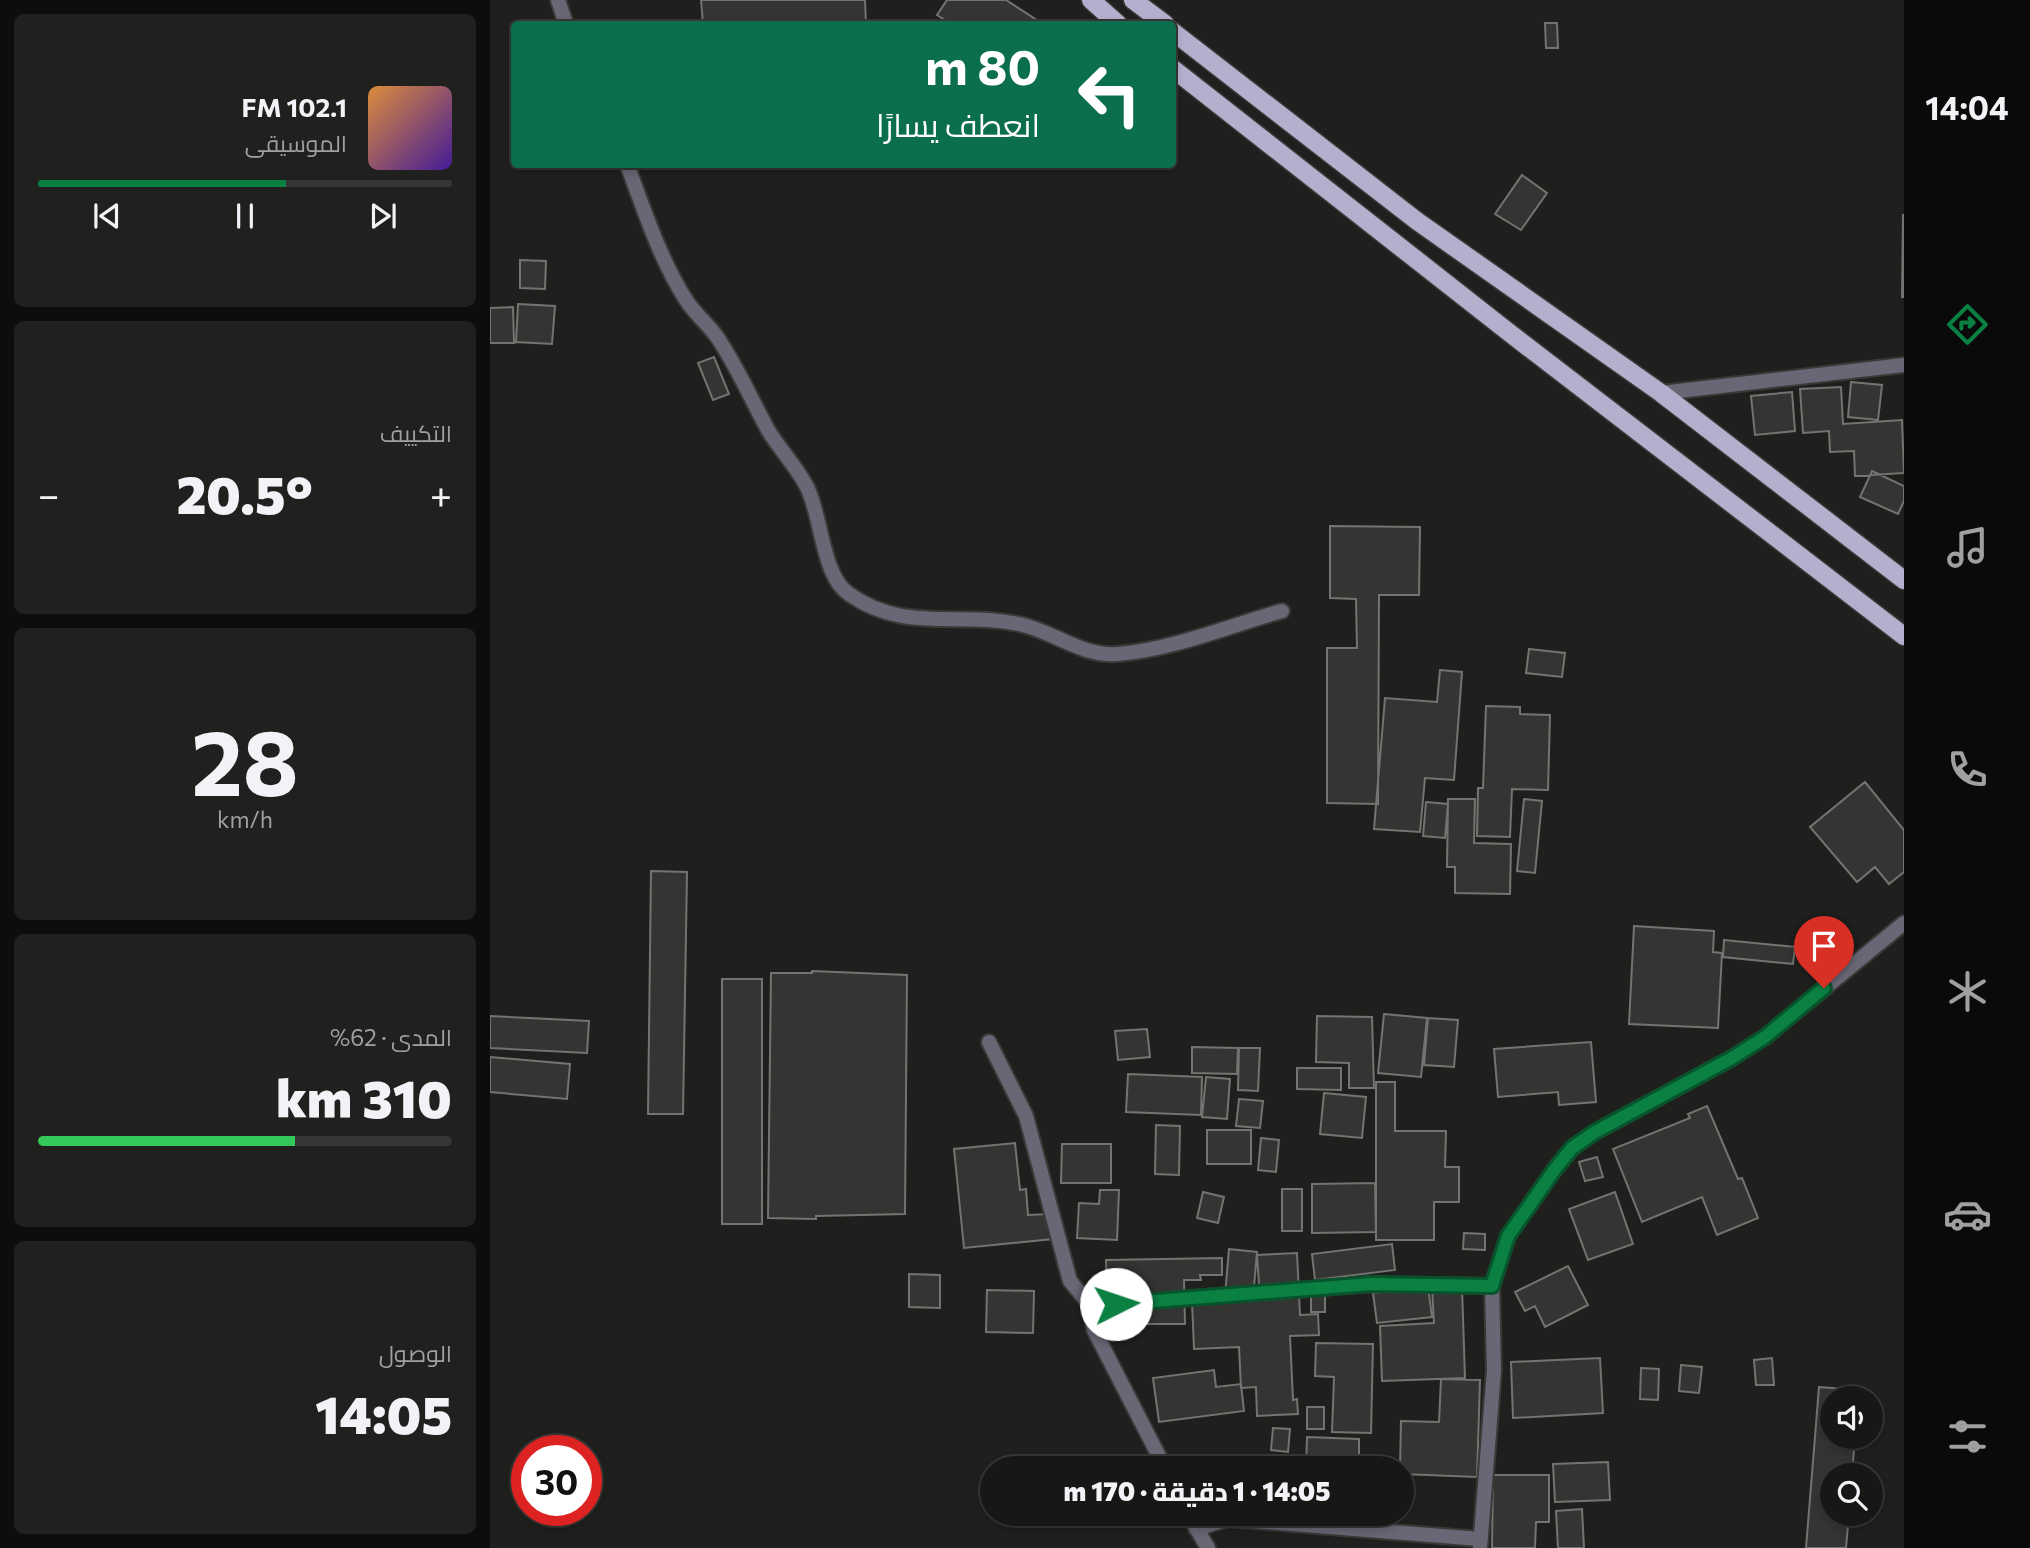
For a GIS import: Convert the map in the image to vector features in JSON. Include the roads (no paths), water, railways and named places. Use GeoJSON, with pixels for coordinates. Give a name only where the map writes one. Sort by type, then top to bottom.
{"type":"FeatureCollection","features":[{"type":"Feature","properties":{"kind":"main road"},"geometry":{"type":"LineString","coordinates":[[1091,0],[1115,21]]}},
{"type":"Feature","properties":{"kind":"main road"},"geometry":{"type":"LineString","coordinates":[[1133,0],[1161,21]]}},
{"type":"Feature","properties":{"kind":"main road"},"geometry":{"type":"LineString","coordinates":[[1176,34],[1417,221],[1661,393],[1904,580]]}},
{"type":"Feature","properties":{"kind":"main road"},"geometry":{"type":"LineString","coordinates":[[1176,71],[1511,334],[1904,636]]}},
{"type":"Feature","properties":{"kind":"street"},"geometry":{"type":"LineString","coordinates":[[558,0],[565,21]]}},
{"type":"Feature","properties":{"kind":"street"},"geometry":{"type":"LineString","coordinates":[[629,168],[657,243],[687,301],[716,336],[770,432],[807,486],[818,515],[831,570],[846,593],[877,610],[904,618],[969,619],[1022,625],[1055,635],[1090,653],[1115,654],[1147,650],[1282,611]]}},
{"type":"Feature","properties":{"kind":"street"},"geometry":{"type":"LineString","coordinates":[[1661,393],[1904,365]]}},
{"type":"Feature","properties":{"kind":"street"},"geometry":{"type":"LineString","coordinates":[[1196,1529],[1228,1519],[1480,1544],[1493,1370],[1492,1286],[1508,1236],[1572,1148],[1595,1132],[1732,1058],[1765,1037],[1904,923]]}},
{"type":"Feature","properties":{"kind":"street"},"geometry":{"type":"LineString","coordinates":[[989,1042],[1026,1116],[1070,1281],[1091,1306],[1094,1330],[1159,1456]]}},
{"type":"Feature","properties":{"kind":"street"},"geometry":{"type":"LineString","coordinates":[[1091,1306],[1371,1284],[1492,1286]]}},
{"type":"Feature","properties":{"kind":"street"},"geometry":{"type":"LineString","coordinates":[[1194,1526],[1208,1548]]}}]}
